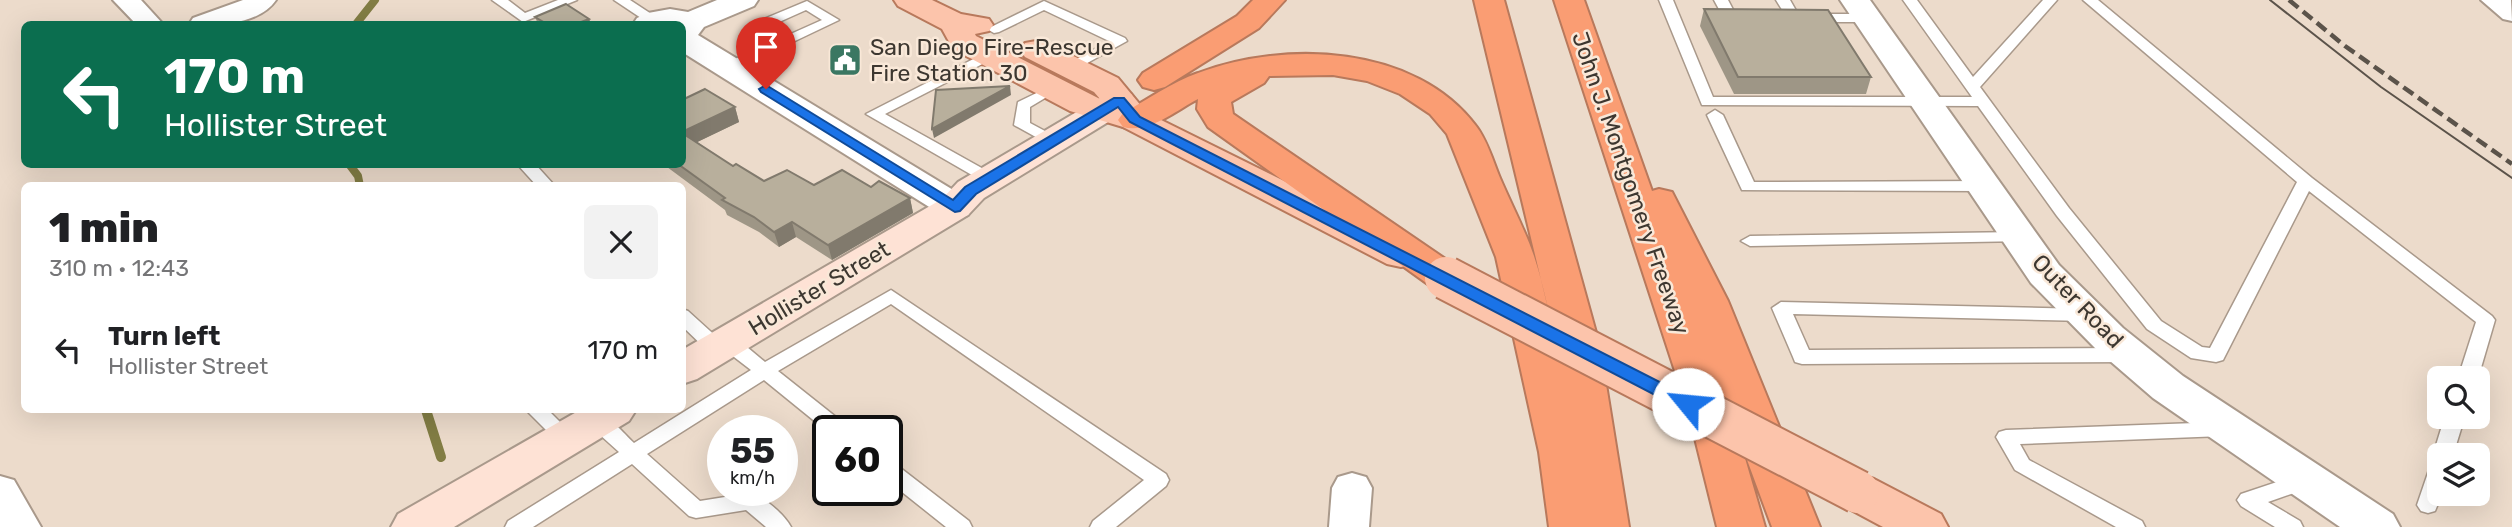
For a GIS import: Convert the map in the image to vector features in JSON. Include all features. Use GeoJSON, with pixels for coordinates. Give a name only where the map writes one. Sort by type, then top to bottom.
{"type":"FeatureCollection","features":[{"type":"Feature","properties":{"kind":"highway"},"geometry":{"type":"LineString","coordinates":[[1119,110],[1248,22],[1270,0]]}},
{"type":"Feature","properties":{"kind":"highway"},"geometry":{"type":"LineString","coordinates":[[1489,0],[1579,348],[1605,527]]}},
{"type":"Feature","properties":{"kind":"highway","name":"John J. Montgomery Freeway"},"geometry":{"type":"LineString","coordinates":[[1569,0],[1710,414],[1741,527]]}},
{"type":"Feature","properties":{"kind":"highway"},"geometry":{"type":"LineString","coordinates":[[1582,39],[1708,301],[1796,527]]}},
{"type":"Feature","properties":{"kind":"highway"},"geometry":{"type":"LineString","coordinates":[[1119,110],[1247,68],[1334,65],[1394,80],[1442,107],[1463,131],[1515,257],[1561,452],[1573,527]]}},
{"type":"Feature","properties":{"kind":"highway"},"geometry":{"type":"LineString","coordinates":[[1270,66],[1223,91],[1214,99],[1214,109],[1220,120],[1446,278]]}},
{"type":"Feature","properties":{"kind":"main road"},"geometry":{"type":"LineString","coordinates":[[909,0],[954,23],[964,42],[992,42],[1062,78],[1106,85],[1119,110],[1924,527]]}},
{"type":"Feature","properties":{"kind":"main road","name":"Hollister Street"},"geometry":{"type":"LineString","coordinates":[[686,367],[955,207],[971,190],[1052,141],[1119,110]]}},
{"type":"Feature","properties":{"kind":"main road","name":"Hollister Street"},"geometry":{"type":"LineString","coordinates":[[955,207],[994,203],[1119,110]]}},
{"type":"Feature","properties":{"kind":"main road"},"geometry":{"type":"LineString","coordinates":[[415,527],[578,419]]}},
{"type":"Feature","properties":{"kind":"street"},"geometry":{"type":"LineString","coordinates":[[126,0],[147,21]]}},
{"type":"Feature","properties":{"kind":"street"},"geometry":{"type":"LineString","coordinates":[[212,21],[238,13],[262,0]]}},
{"type":"Feature","properties":{"kind":"street"},"geometry":{"type":"LineString","coordinates":[[686,22],[743,0]]}},
{"type":"Feature","properties":{"kind":"street"},"geometry":{"type":"LineString","coordinates":[[2494,0],[2512,13]]}},
{"type":"Feature","properties":{"kind":"street","name":"Outer Road"},"geometry":{"type":"LineString","coordinates":[[1861,9],[2045,274],[2129,355],[2168,387],[2376,527]]}},
{"type":"Feature","properties":{"kind":"street"},"geometry":{"type":"LineString","coordinates":[[686,38],[955,207]]}},
{"type":"Feature","properties":{"kind":"street"},"geometry":{"type":"LineString","coordinates":[[0,491],[21,527]]}},
{"type":"Feature","properties":{"kind":"lane"},"geometry":{"type":"LineString","coordinates":[[499,0],[523,18],[570,0]]}},
{"type":"Feature","properties":{"kind":"lane"},"geometry":{"type":"LineString","coordinates":[[621,0],[658,21]]}},
{"type":"Feature","properties":{"kind":"lane"},"geometry":{"type":"LineString","coordinates":[[1666,0],[1707,102],[1983,102]]}},
{"type":"Feature","properties":{"kind":"lane"},"geometry":{"type":"LineString","coordinates":[[1720,0],[1732,21]]}},
{"type":"Feature","properties":{"kind":"lane"},"geometry":{"type":"LineString","coordinates":[[1783,0],[1794,18],[1861,9]]}},
{"type":"Feature","properties":{"kind":"lane"},"geometry":{"type":"LineString","coordinates":[[1910,0],[1974,85],[1983,102],[2063,212],[2154,325],[2198,353],[2216,355],[2306,181]]}},
{"type":"Feature","properties":{"kind":"lane"},"geometry":{"type":"LineString","coordinates":[[1974,85],[2050,0]]}},
{"type":"Feature","properties":{"kind":"lane"},"geometry":{"type":"LineString","coordinates":[[2090,0],[2306,181],[2486,320],[2472,366]]}},
{"type":"Feature","properties":{"kind":"lane"},"geometry":{"type":"LineString","coordinates":[[990,179],[874,114],[992,42],[1044,5],[1120,41],[1023,105],[1022,125],[1052,141]]}},
{"type":"Feature","properties":{"kind":"lane"},"geometry":{"type":"LineString","coordinates":[[729,67],[783,42]]}},
{"type":"Feature","properties":{"kind":"lane"},"geometry":{"type":"LineString","coordinates":[[1715,115],[1748,187],[1984,186]]}},
{"type":"Feature","properties":{"kind":"lane"},"geometry":{"type":"LineString","coordinates":[[529,168],[543,182]]}},
{"type":"Feature","properties":{"kind":"lane"},"geometry":{"type":"LineString","coordinates":[[1750,241],[2020,237]]}},
{"type":"Feature","properties":{"kind":"lane"},"geometry":{"type":"LineString","coordinates":[[516,527],[764,371],[891,296],[1159,480],[1101,527]]}},
{"type":"Feature","properties":{"kind":"lane"},"geometry":{"type":"LineString","coordinates":[[2086,315],[1781,308],[1802,357],[2129,355]]}},
{"type":"Feature","properties":{"kind":"lane"},"geometry":{"type":"LineString","coordinates":[[686,318],[764,371],[820,415]]}},
{"type":"Feature","properties":{"kind":"lane"},"geometry":{"type":"LineString","coordinates":[[578,419],[633,453],[696,510],[750,501],[780,527]]}},
{"type":"Feature","properties":{"kind":"lane"},"geometry":{"type":"LineString","coordinates":[[2134,527],[2022,465],[2006,437],[2230,428]]}},
{"type":"Feature","properties":{"kind":"lane"},"geometry":{"type":"LineString","coordinates":[[2292,527],[2248,500],[2306,480]]}},
{"type":"Feature","properties":{"kind":"lane"},"geometry":{"type":"LineString","coordinates":[[903,482],[961,527]]}},
{"type":"Feature","properties":{"kind":"building"},"geometry":{"type":"Polygon","coordinates":[[[566,4],[589,19],[542,21],[535,17],[566,4]]]}},
{"type":"Feature","properties":{"kind":"building"},"geometry":{"type":"Polygon","coordinates":[[[1704,9],[1828,10],[1871,77],[1738,77],[1704,9]]]}},
{"type":"Feature","properties":{"kind":"building"},"geometry":{"type":"Polygon","coordinates":[[[1010,86],[932,129],[936,90],[1010,86]]]}},
{"type":"Feature","properties":{"kind":"building"},"geometry":{"type":"Polygon","coordinates":[[[705,89],[735,107],[686,130],[686,98],[705,89]]]}},
{"type":"Feature","properties":{"kind":"building"},"geometry":{"type":"Polygon","coordinates":[[[686,136],[733,166],[736,164],[764,181],[787,170],[814,185],[842,170],[871,187],[879,181],[910,198],[828,245],[792,222],[774,232],[754,217],[722,200],[725,198],[684,168],[686,168],[686,136]]]}},
{"type":"Feature","properties":{"kind":"waterway"},"geometry":{"type":"LineString","coordinates":[[358,21],[375,0]]}},
{"type":"Feature","properties":{"kind":"waterway"},"geometry":{"type":"LineString","coordinates":[[352,168],[359,182]]}},
{"type":"Feature","properties":{"kind":"waterway"},"geometry":{"type":"LineString","coordinates":[[427,413],[441,457]]}},
{"type":"Feature","properties":{"kind":"tram line"},"geometry":{"type":"LineString","coordinates":[[2270,0],[2381,87],[2512,178]]}},
{"type":"Feature","properties":{"kind":"railway"},"geometry":{"type":"LineString","coordinates":[[2289,0],[2345,46],[2512,164]]}},
{"type":"Feature","properties":{"kind":"place","name":"San Diego Fire-Rescue Fire Station 30"},"geometry":{"type":"Point","coordinates":[845,60]}},
{"type":"Feature","properties":{"kind":"route"},"geometry":{"type":"LineString","coordinates":[[766,89],[955,207],[971,190],[1119,101],[1135,120],[1688,404]]}}]}
